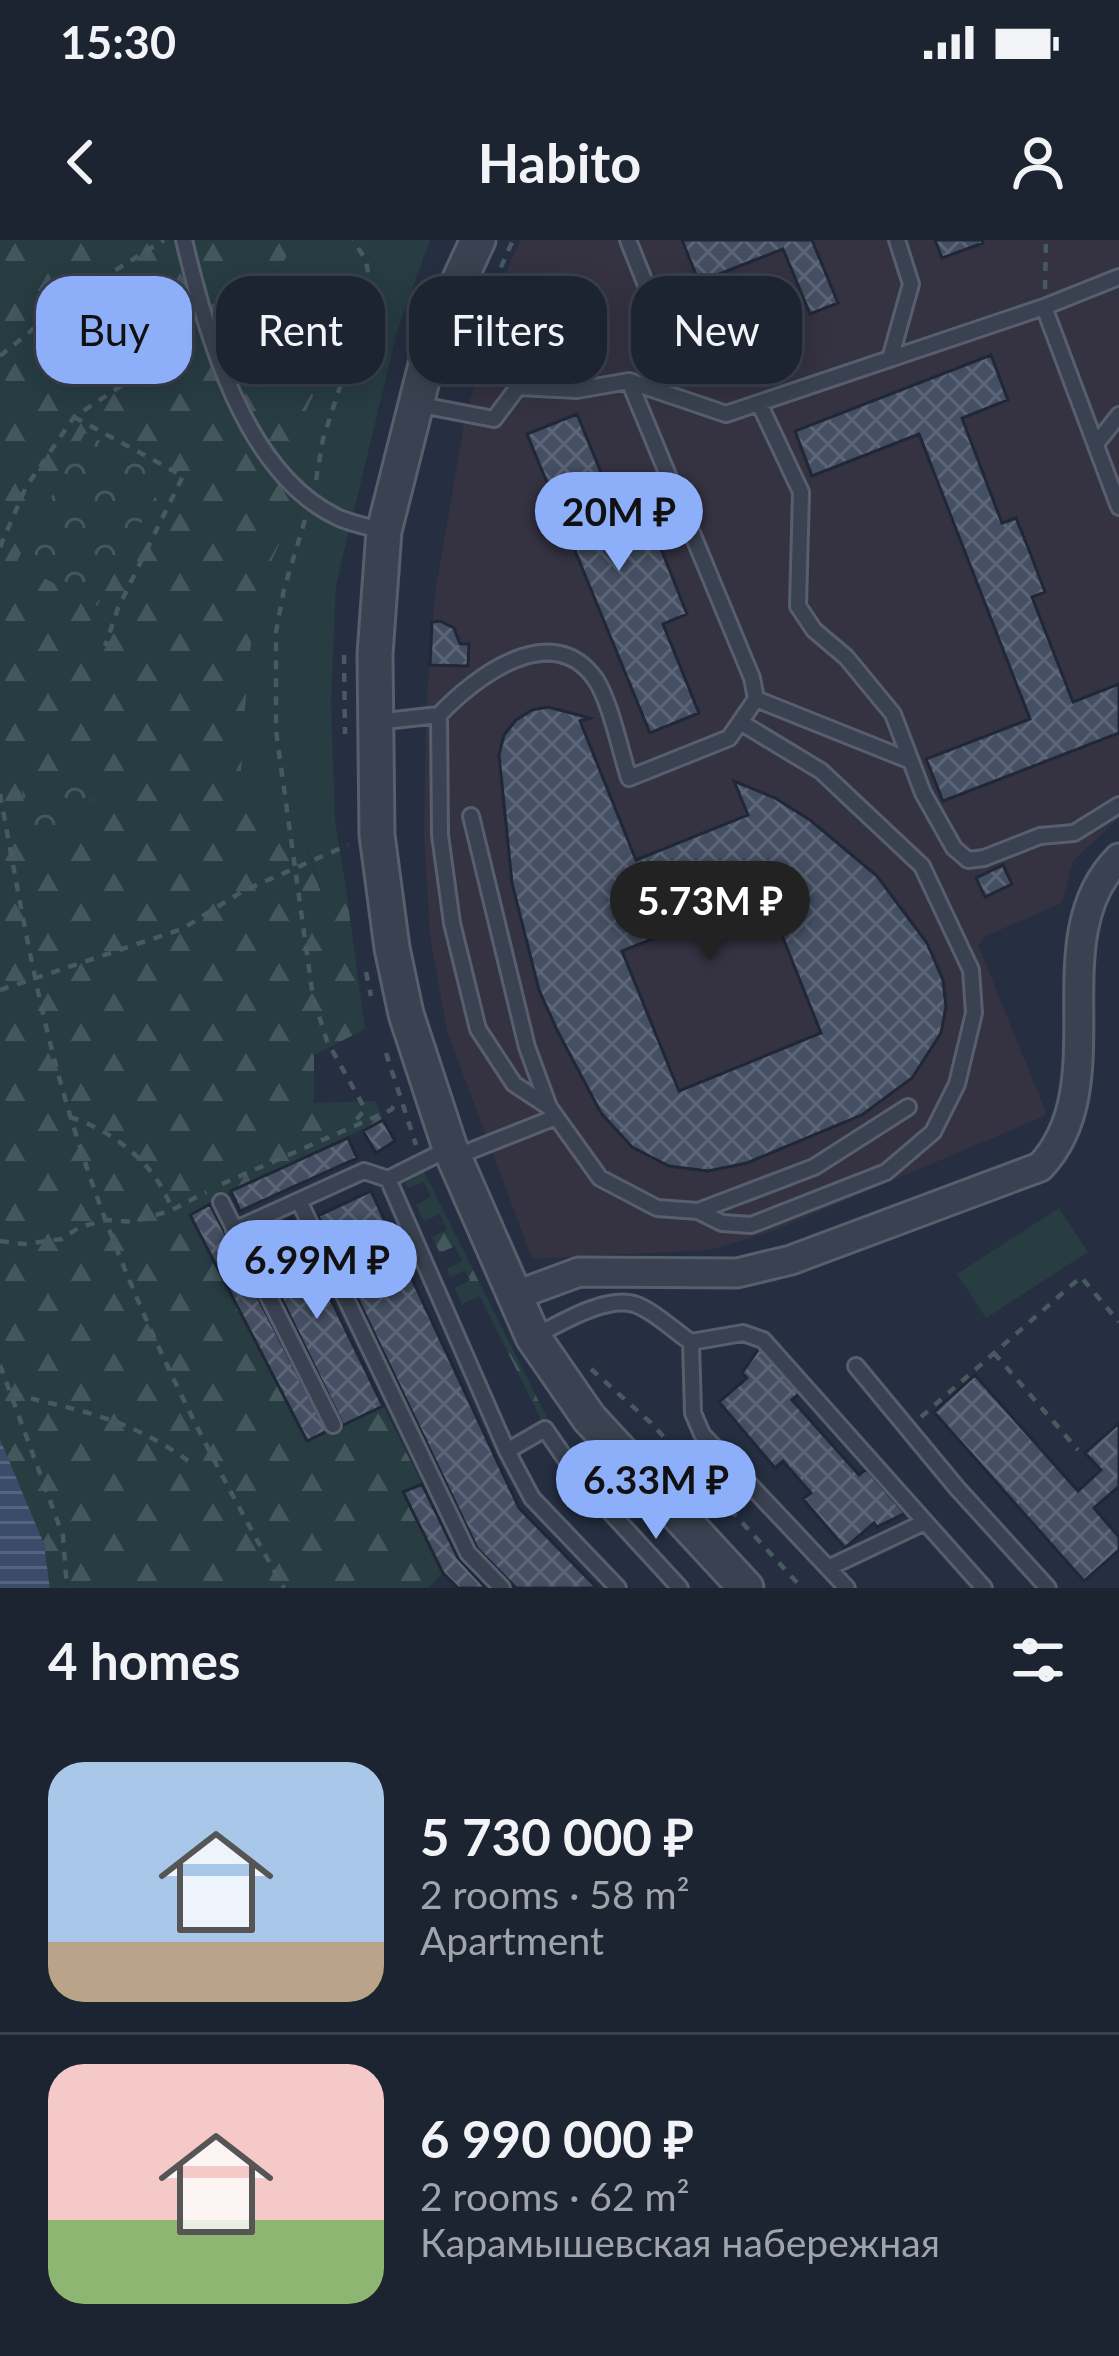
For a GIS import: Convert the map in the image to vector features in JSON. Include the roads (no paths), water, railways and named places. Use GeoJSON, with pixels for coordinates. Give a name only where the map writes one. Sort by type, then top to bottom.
{"type":"FeatureCollection","features":[{"type":"Feature","properties":{"kind":"street"},"geometry":{"type":"LineString","coordinates":[[478,240],[433,337],[384,531],[374,654],[377,835],[406,1014],[453,1152],[514,1296],[546,1330],[589,1418],[746,1588]]}},
{"type":"Feature","properties":{"kind":"street"},"geometry":{"type":"LineString","coordinates":[[514,1296],[578,1272],[716,1274],[755,1269],[1040,1167],[1061,1151],[1087,1105],[1091,1066],[1088,923],[1096,892],[1119,858]]}},
{"type":"Feature","properties":{"kind":"lane"},"geometry":{"type":"LineString","coordinates":[[184,240],[219,367],[254,436],[311,501],[339,518],[384,531]]}},
{"type":"Feature","properties":{"kind":"lane"},"geometry":{"type":"LineString","coordinates":[[628,240],[642,276]]}},
{"type":"Feature","properties":{"kind":"lane"},"geometry":{"type":"LineString","coordinates":[[890,359],[911,284],[897,240]]}},
{"type":"Feature","properties":{"kind":"lane"},"geometry":{"type":"LineString","coordinates":[[415,404],[494,419],[518,387],[577,390],[629,382],[726,414],[1119,278]]}},
{"type":"Feature","properties":{"kind":"lane"},"geometry":{"type":"LineString","coordinates":[[1044,307],[1119,506]]}},
{"type":"Feature","properties":{"kind":"lane"},"geometry":{"type":"LineString","coordinates":[[376,722],[439,715],[464,688],[496,668],[538,652],[575,659],[597,682],[629,778],[728,738],[740,722],[756,699],[752,678],[629,382]]}},
{"type":"Feature","properties":{"kind":"lane"},"geometry":{"type":"LineString","coordinates":[[759,404],[801,492],[798,606],[814,630],[846,657],[893,714],[923,793],[954,848],[968,860],[984,858],[1040,836],[1074,833],[1119,805]]}},
{"type":"Feature","properties":{"kind":"lane"},"geometry":{"type":"LineString","coordinates":[[1096,444],[1119,415]]}},
{"type":"Feature","properties":{"kind":"lane"},"geometry":{"type":"LineString","coordinates":[[756,699],[911,760]]}},
{"type":"Feature","properties":{"kind":"lane"},"geometry":{"type":"LineString","coordinates":[[439,715],[440,836],[452,923],[478,1029],[514,1084],[552,1112]]}},
{"type":"Feature","properties":{"kind":"lane"},"geometry":{"type":"LineString","coordinates":[[471,816],[527,1047],[552,1112],[600,1178],[657,1208],[698,1211],[722,1223],[751,1226],[886,1172],[933,1132],[956,1084],[974,1012],[971,970],[922,866],[821,771],[740,722]]}},
{"type":"Feature","properties":{"kind":"lane"},"geometry":{"type":"LineString","coordinates":[[698,1211],[814,1167],[908,1106]]}},
{"type":"Feature","properties":{"kind":"lane"},"geometry":{"type":"LineString","coordinates":[[234,1230],[364,1171],[388,1179],[552,1112]]}},
{"type":"Feature","properties":{"kind":"lane"},"geometry":{"type":"LineString","coordinates":[[388,1179],[532,1498],[618,1588]]}},
{"type":"Feature","properties":{"kind":"lane"},"geometry":{"type":"LineString","coordinates":[[299,1201],[468,1552],[502,1588]]}},
{"type":"Feature","properties":{"kind":"lane"},"geometry":{"type":"LineString","coordinates":[[221,1202],[332,1425]]}},
{"type":"Feature","properties":{"kind":"lane"},"geometry":{"type":"LineString","coordinates":[[546,1330],[600,1308],[637,1304],[691,1342],[743,1333],[764,1340],[984,1588]]}},
{"type":"Feature","properties":{"kind":"lane"},"geometry":{"type":"LineString","coordinates":[[600,1308],[622,1322]]}},
{"type":"Feature","properties":{"kind":"lane"},"geometry":{"type":"LineString","coordinates":[[691,1342],[691,1402],[702,1434],[847,1588]]}},
{"type":"Feature","properties":{"kind":"lane"},"geometry":{"type":"LineString","coordinates":[[856,1366],[1048,1588]]}},
{"type":"Feature","properties":{"kind":"lane"},"geometry":{"type":"LineString","coordinates":[[507,1451],[545,1429],[578,1477],[680,1588]]}},
{"type":"Feature","properties":{"kind":"lane"},"geometry":{"type":"LineString","coordinates":[[828,1568],[926,1522]]}},
{"type":"Feature","properties":{"kind":"water"},"geometry":{"type":"Polygon","coordinates":[[[0,1439],[44,1544],[50,1588],[0,1588],[0,1439]]]}}]}
